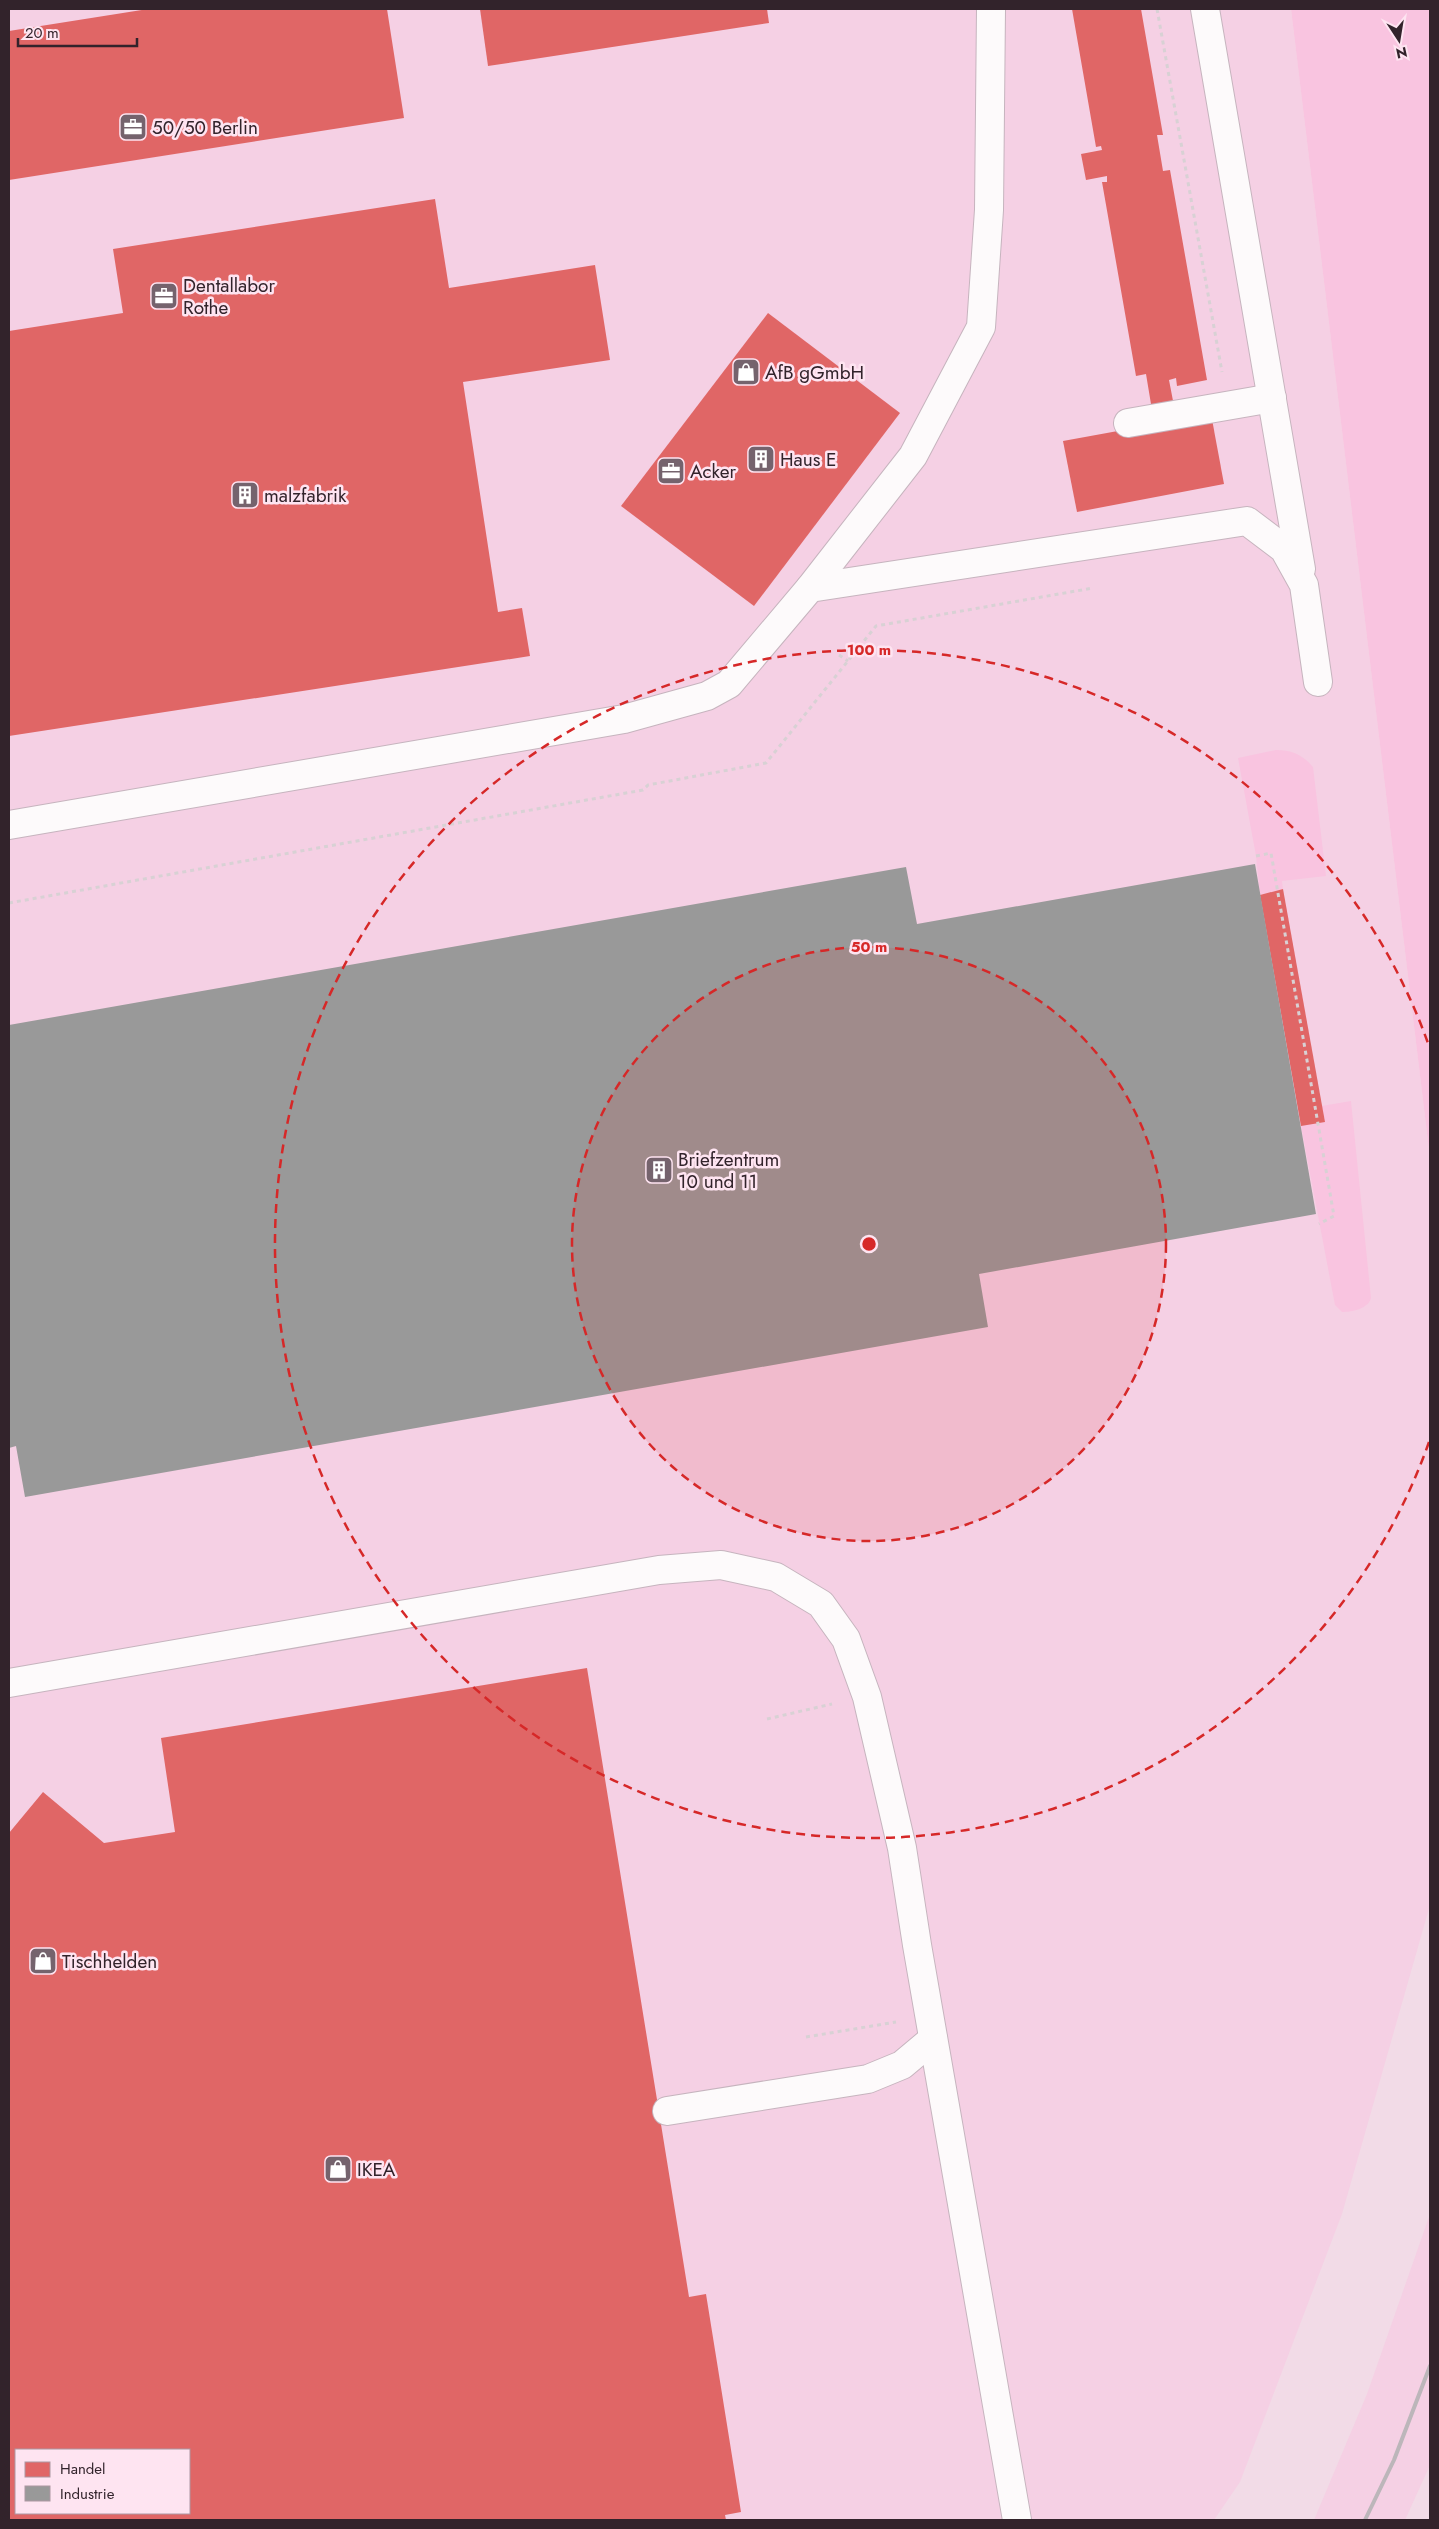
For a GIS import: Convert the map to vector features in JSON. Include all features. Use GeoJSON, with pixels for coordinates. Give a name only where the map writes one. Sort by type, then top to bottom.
{"type":"FeatureCollection","features":[{"type":"Feature","properties":{"kind":"lane"},"geometry":{"type":"LineString","coordinates":[[9,825],[624,719],[707,696],[729,684],[810,588],[913,456],[981,327],[989,210],[991,9]]}},
{"type":"Feature","properties":{"kind":"lane"},"geometry":{"type":"LineString","coordinates":[[1205,9],[1304,585],[1318,682]]}},
{"type":"Feature","properties":{"kind":"lane"},"geometry":{"type":"LineString","coordinates":[[1128,422],[1272,398]]}},
{"type":"Feature","properties":{"kind":"lane"},"geometry":{"type":"LineString","coordinates":[[810,588],[1247,521],[1284,549],[1304,585]]}},
{"type":"Feature","properties":{"kind":"lane"},"geometry":{"type":"LineString","coordinates":[[9,1683],[659,1570],[721,1566],[776,1577],[821,1604],[846,1639],[867,1697],[902,1848],[931,2028],[1017,2520]]}},
{"type":"Feature","properties":{"kind":"lane"},"geometry":{"type":"LineString","coordinates":[[667,2111],[868,2079],[902,2065],[931,2028]]}},
{"type":"Feature","properties":{"kind":"path"},"geometry":{"type":"LineString","coordinates":[[1157,9],[1228,405]]}},
{"type":"Feature","properties":{"kind":"path"},"geometry":{"type":"LineString","coordinates":[[9,903],[643,790],[648,785],[766,763],[876,626],[1093,588]]}},
{"type":"Feature","properties":{"kind":"path"},"geometry":{"type":"LineString","coordinates":[[839,655],[848,661]]}},
{"type":"Feature","properties":{"kind":"path"},"geometry":{"type":"LineString","coordinates":[[1256,856],[1271,853],[1331,1196],[1334,1216],[1319,1224]]}},
{"type":"Feature","properties":{"kind":"path"},"geometry":{"type":"LineString","coordinates":[[767,1719],[867,1697]]}},
{"type":"Feature","properties":{"kind":"path"},"geometry":{"type":"LineString","coordinates":[[806,2037],[931,2028]]}},
{"type":"Feature","properties":{"kind":"shaded area"},"geometry":{"type":"Polygon","coordinates":[[[9,9],[1291,9],[1430,1158],[1430,1905],[1342,2214],[1240,2482],[1214,2520],[9,2520],[9,9]]]}},
{"type":"Feature","properties":{"kind":"shaded area"},"geometry":{"type":"Polygon","coordinates":[[[1291,9],[1430,9],[1430,1158],[1291,9]]]}},
{"type":"Feature","properties":{"kind":"shaded area"},"geometry":{"type":"Polygon","coordinates":[[[1276,750],[1297,754],[1313,767],[1326,876],[1282,881],[1283,889],[1260,895],[1256,856],[1238,758],[1276,750]]]}},
{"type":"Feature","properties":{"kind":"shaded area"},"geometry":{"type":"Polygon","coordinates":[[[1351,1101],[1371,1298],[1367,1305],[1363,1307],[1342,1312],[1335,1305],[1298,1110],[1351,1101]]]}},
{"type":"Feature","properties":{"kind":"shaded area"},"geometry":{"type":"Polygon","coordinates":[[[1430,2214],[1430,2465],[1405,2520],[1314,2520],[1367,2394],[1430,2214]]]}},
{"type":"Feature","properties":{"kind":"building: Handel"},"geometry":{"type":"Polygon","coordinates":[[[148,9],[387,9],[404,118],[9,180],[9,31],[148,9]]]}},
{"type":"Feature","properties":{"kind":"building: Handel"},"geometry":{"type":"Polygon","coordinates":[[[480,9],[767,9],[769,23],[488,66],[480,9]]]}},
{"type":"Feature","properties":{"kind":"building: Handel"},"geometry":{"type":"Polygon","coordinates":[[[1072,9],[1141,9],[1163,135],[1157,135],[1163,171],[1170,170],[1207,380],[1177,386],[1176,378],[1169,380],[1174,406],[1152,410],[1146,374],[1136,376],[1102,182],[1107,182],[1107,176],[1086,180],[1081,154],[1102,150],[1101,146],[1096,147],[1072,9]]]}},
{"type":"Feature","properties":{"kind":"building: Handel","name":"malzfabrik"},"geometry":{"type":"Polygon","coordinates":[[[435,199],[449,288],[595,265],[610,360],[463,382],[498,612],[522,608],[530,656],[9,736],[9,331],[123,313],[113,249],[435,199]]]}},
{"type":"Feature","properties":{"kind":"building: Handel","name":"Haus E"},"geometry":{"type":"Polygon","coordinates":[[[768,313],[900,413],[754,606],[621,506],[768,313]]]}},
{"type":"Feature","properties":{"kind":"building: Handel"},"geometry":{"type":"Polygon","coordinates":[[[1211,414],[1224,484],[1077,512],[1063,441],[1211,414]]]}},
{"type":"Feature","properties":{"kind":"building: Handel"},"geometry":{"type":"Polygon","coordinates":[[[1283,889],[1325,1122],[1301,1126],[1260,895],[1283,889]]]}},
{"type":"Feature","properties":{"kind":"building: Handel","name":"IKEA"},"geometry":{"type":"Polygon","coordinates":[[[587,1668],[689,2297],[706,2294],[741,2512],[725,2515],[726,2520],[9,2520],[9,1833],[43,1792],[104,1843],[175,1832],[161,1738],[587,1668]]]}},
{"type":"Feature","properties":{"kind":"building: Industrie","name":"Briefzentrum 10 und 11"},"geometry":{"type":"Polygon","coordinates":[[[1255,864],[1316,1214],[979,1274],[988,1327],[25,1497],[16,1446],[9,1448],[9,1025],[906,867],[917,924],[1255,864]]]}},
{"type":"Feature","properties":{"kind":"railway"},"geometry":{"type":"LineString","coordinates":[[1365,2520],[1394,2460],[1430,2366]]}},
{"type":"Feature","properties":{"kind":"place","name":"50/50 Berlin"},"geometry":{"type":"Point","coordinates":[133,127]}},
{"type":"Feature","properties":{"kind":"place","name":"Dentallabor Rothe"},"geometry":{"type":"Point","coordinates":[164,296]}},
{"type":"Feature","properties":{"kind":"place","name":"AfB gGmbH"},"geometry":{"type":"Point","coordinates":[746,372]}},
{"type":"Feature","properties":{"kind":"place","name":"Haus E"},"geometry":{"type":"Point","coordinates":[761,459]}},
{"type":"Feature","properties":{"kind":"place","name":"Acker"},"geometry":{"type":"Point","coordinates":[671,471]}},
{"type":"Feature","properties":{"kind":"place","name":"malzfabrik"},"geometry":{"type":"Point","coordinates":[245,495]}},
{"type":"Feature","properties":{"kind":"place","name":"Briefzentrum 10 und 11"},"geometry":{"type":"Point","coordinates":[659,1170]}},
{"type":"Feature","properties":{"kind":"place","name":"Tischhelden"},"geometry":{"type":"Point","coordinates":[43,1961]}},
{"type":"Feature","properties":{"kind":"place","name":"IKEA"},"geometry":{"type":"Point","coordinates":[338,2169]}}]}
